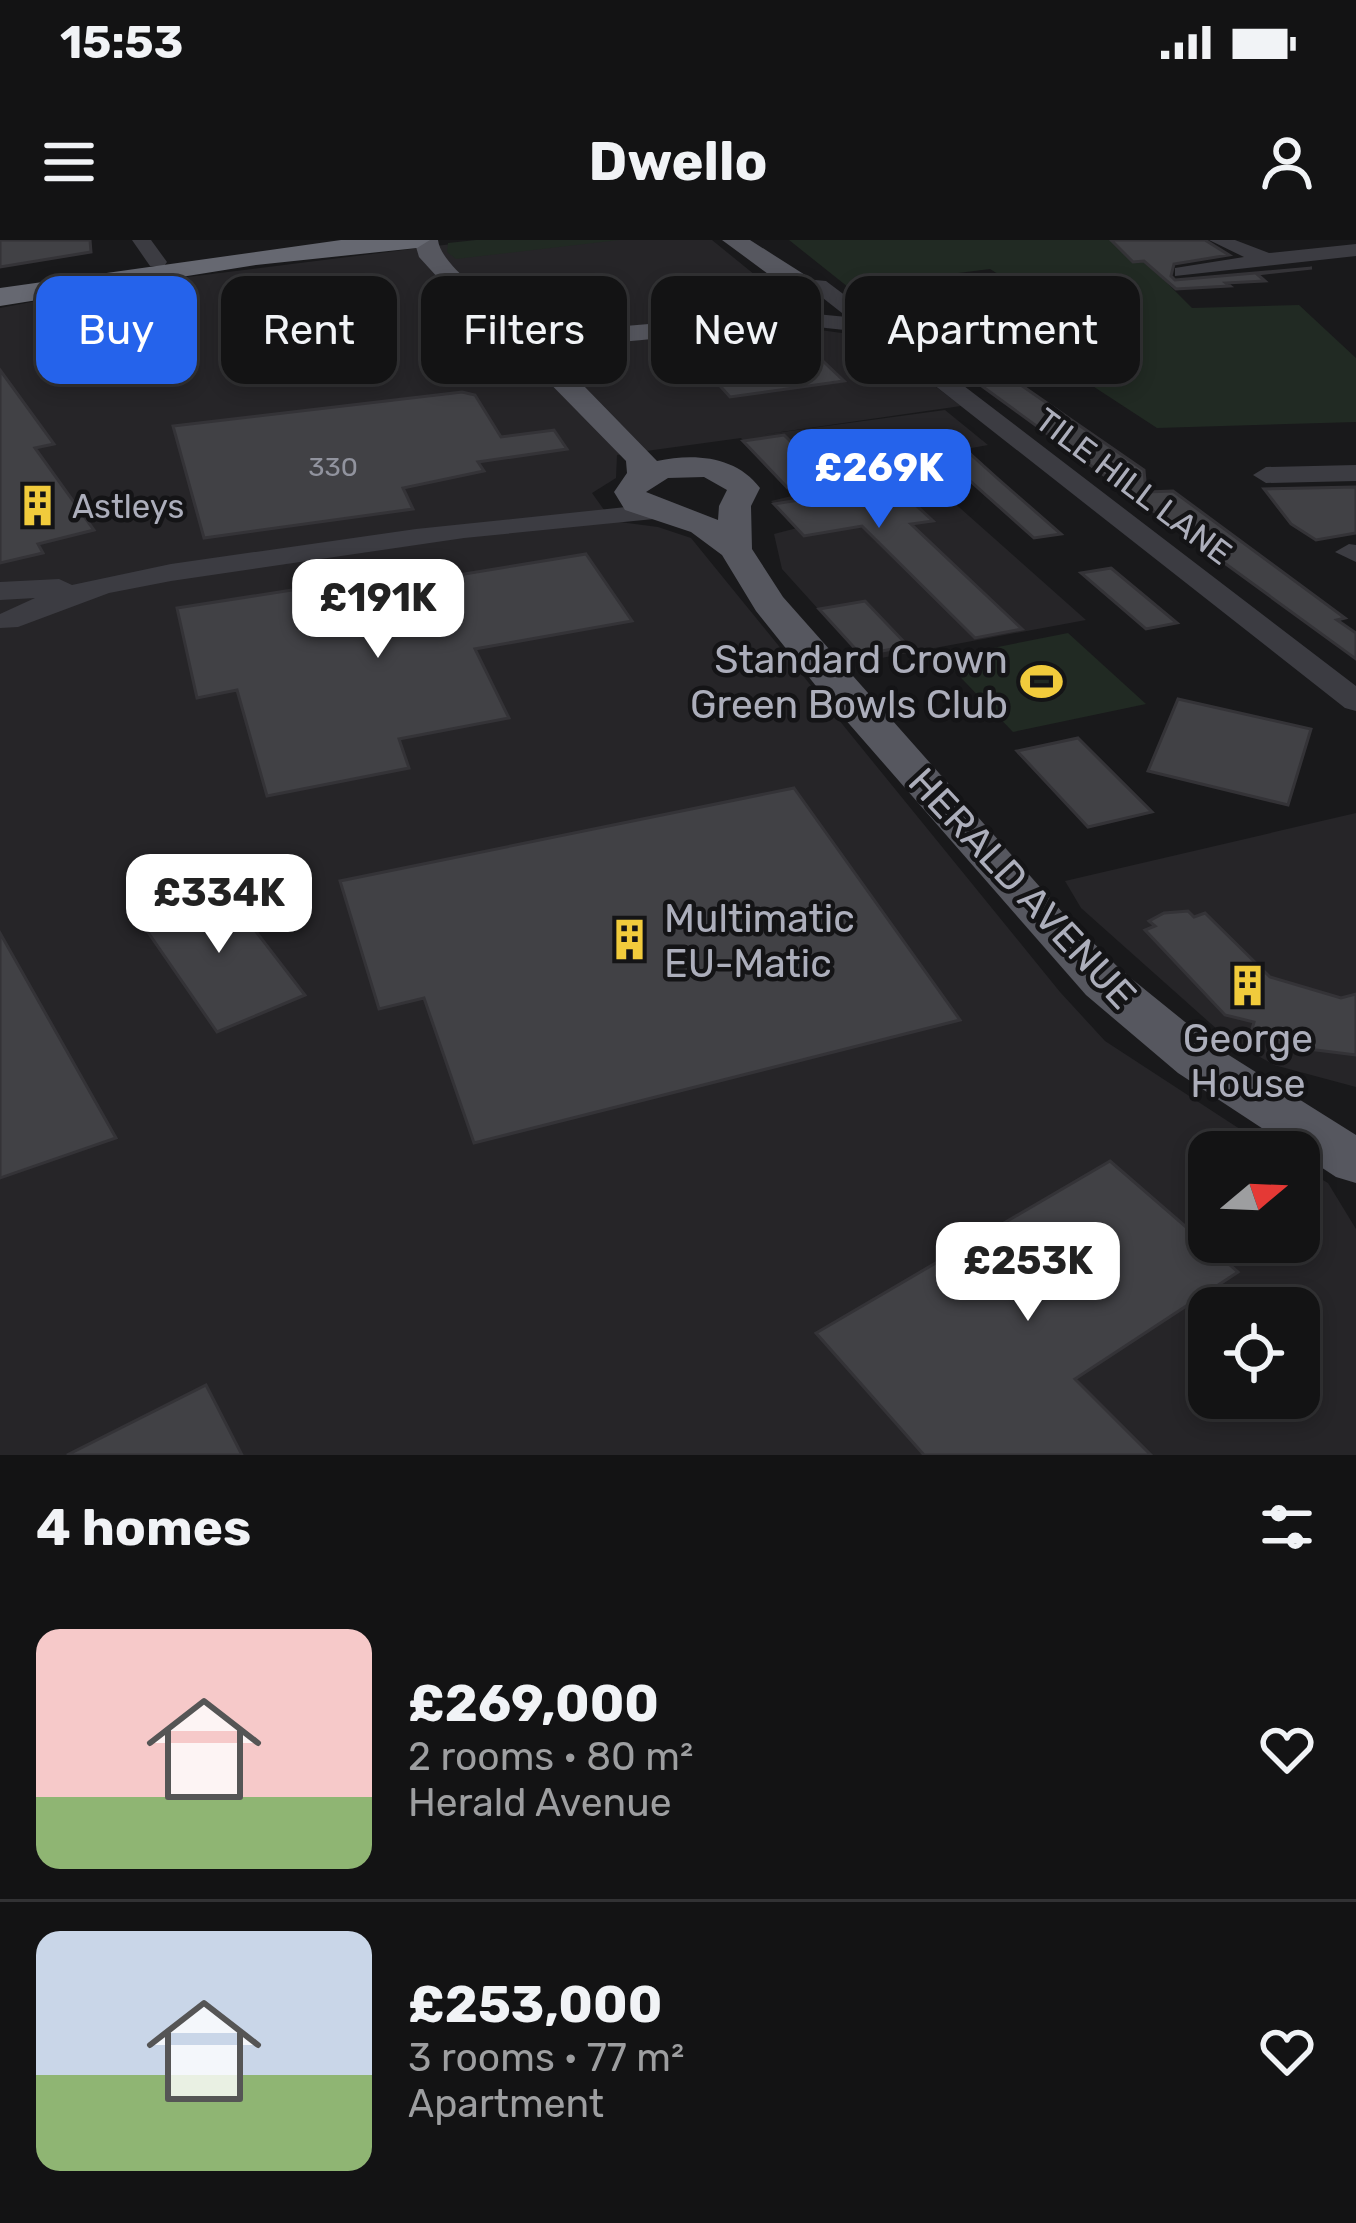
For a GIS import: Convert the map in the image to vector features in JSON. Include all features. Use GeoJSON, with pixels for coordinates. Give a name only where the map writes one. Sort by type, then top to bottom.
{"type":"FeatureCollection","features":[{"type":"Feature","properties":{"kind":"highway"},"geometry":{"type":"LineString","coordinates":[[9,283],[149,251],[422,240]]}},
{"type":"Feature","properties":{"kind":"highway"},"geometry":{"type":"LineString","coordinates":[[0,297],[336,243]]}},
{"type":"Feature","properties":{"kind":"main road","name":"HERALD AVENUE"},"geometry":{"type":"LineString","coordinates":[[422,240],[450,276]]}},
{"type":"Feature","properties":{"kind":"main road"},"geometry":{"type":"LineString","coordinates":[[734,240],[796,276]]}},
{"type":"Feature","properties":{"kind":"main road","name":"TILE HILL LANE"},"geometry":{"type":"LineString","coordinates":[[760,240],[802,276]]}},
{"type":"Feature","properties":{"kind":"main road"},"geometry":{"type":"LineString","coordinates":[[336,243],[410,257],[442,276]]}},
{"type":"Feature","properties":{"kind":"main road","name":"HERALD AVENUE"},"geometry":{"type":"LineString","coordinates":[[649,328],[593,343],[578,354],[578,365],[668,455],[739,482],[744,495],[735,527],[769,604],[830,678],[1046,924],[1151,1023],[1356,1162]]}},
{"type":"Feature","properties":{"kind":"main road"},"geometry":{"type":"LineString","coordinates":[[627,329],[649,328]]}},
{"type":"Feature","properties":{"kind":"main road"},"geometry":{"type":"LineString","coordinates":[[627,331],[649,328]]}},
{"type":"Feature","properties":{"kind":"main road","name":"HERALD AVENUE"},"geometry":{"type":"LineString","coordinates":[[566,384],[641,459],[651,499],[716,532],[735,527]]}},
{"type":"Feature","properties":{"kind":"main road"},"geometry":{"type":"LineString","coordinates":[[651,499],[698,467]]}},
{"type":"Feature","properties":{"kind":"main road","name":"HERALD AVENUE"},"geometry":{"type":"LineString","coordinates":[[1247,1091],[1320,1115],[1356,1121]]}},
{"type":"Feature","properties":{"kind":"street"},"geometry":{"type":"LineString","coordinates":[[1218,240],[1267,259]]}},
{"type":"Feature","properties":{"kind":"street"},"geometry":{"type":"LineString","coordinates":[[1182,272],[1356,250]]}},
{"type":"Feature","properties":{"kind":"street","name":"TILE HILL LANE"},"geometry":{"type":"LineString","coordinates":[[943,384],[1356,701]]}},
{"type":"Feature","properties":{"kind":"street"},"geometry":{"type":"LineString","coordinates":[[1266,475],[1322,468],[1356,473]]}},
{"type":"Feature","properties":{"kind":"street"},"geometry":{"type":"LineString","coordinates":[[2,609],[99,586],[651,499]]}},
{"type":"Feature","properties":{"kind":"shaded area"},"geometry":{"type":"Polygon","coordinates":[[[484,240],[712,240],[756,276],[651,276],[651,384],[821,384],[821,330],[845,333],[845,384],[932,384],[961,406],[761,435],[945,410],[988,445],[906,460],[1086,620],[865,661],[782,569],[774,534],[797,528],[771,501],[796,495],[741,438],[617,455],[616,478],[592,493],[612,521],[658,527],[691,538],[1060,992],[1105,1041],[1243,1131],[1188,1131],[1188,1263],[1320,1263],[1320,1178],[1328,1183],[1356,1229],[1356,1455],[0,1455],[0,308],[36,301],[36,384],[197,384],[195,276],[484,240]]]}},
{"type":"Feature","properties":{"kind":"shaded area"},"geometry":{"type":"Polygon","coordinates":[[[619,240],[456,259],[447,252],[448,243],[619,240]]]}},
{"type":"Feature","properties":{"kind":"shaded area"},"geometry":{"type":"Polygon","coordinates":[[[789,240],[1124,240],[1192,308],[1299,305],[1356,358],[1356,422],[1157,428],[1090,384],[1140,384],[1140,276],[1001,276],[990,269],[935,276],[845,276],[845,285],[789,240]]]}},
{"type":"Feature","properties":{"kind":"shaded area","name":"Standard Crown Green Bowls Club"},"geometry":{"type":"Polygon","coordinates":[[[1068,633],[1146,704],[1013,732],[942,658],[1068,633]]]}},
{"type":"Feature","properties":{"kind":"shaded area"},"geometry":{"type":"Polygon","coordinates":[[[1356,813],[1356,1087],[1274,1065],[1228,1039],[1081,908],[1065,881],[1356,813]]]}},
{"type":"Feature","properties":{"kind":"building"},"geometry":{"type":"Polygon","coordinates":[[[0,240],[90,240],[91,252],[0,267],[0,240]]]}},
{"type":"Feature","properties":{"kind":"building"},"geometry":{"type":"Polygon","coordinates":[[[1111,240],[1205,240],[1229,255],[1174,264],[1171,276],[1175,280],[1312,268],[1257,274],[1265,281],[1176,289],[1144,261],[1133,262],[1111,240]]]}},
{"type":"Feature","properties":{"kind":"building"},"geometry":{"type":"Polygon","coordinates":[[[821,359],[844,381],[730,397],[718,384],[821,384],[821,359]]]}},
{"type":"Feature","properties":{"kind":"building","name":"Astleys"},"geometry":{"type":"Polygon","coordinates":[[[0,370],[54,444],[35,448],[94,530],[38,544],[43,553],[0,563],[0,370]]]}},
{"type":"Feature","properties":{"kind":"building"},"geometry":{"type":"Polygon","coordinates":[[[979,384],[1019,384],[1144,470],[1146,492],[1173,491],[1345,618],[1337,620],[1356,633],[1356,659],[979,384]]]}},
{"type":"Feature","properties":{"kind":"building"},"geometry":{"type":"Polygon","coordinates":[[[462,392],[475,395],[501,437],[554,430],[567,449],[478,462],[484,471],[403,488],[413,509],[204,538],[173,426],[462,392]]]}},
{"type":"Feature","properties":{"kind":"building"},"geometry":{"type":"Polygon","coordinates":[[[784,435],[837,487],[888,479],[933,521],[911,524],[1022,629],[975,638],[862,526],[804,536],[774,504],[799,500],[743,441],[784,435]]]}},
{"type":"Feature","properties":{"kind":"building"},"geometry":{"type":"Polygon","coordinates":[[[966,450],[1061,534],[1034,538],[940,454],[966,450]]]}},
{"type":"Feature","properties":{"kind":"building"},"geometry":{"type":"Polygon","coordinates":[[[1356,487],[1356,533],[1316,540],[1291,524],[1264,489],[1356,487]]]}},
{"type":"Feature","properties":{"kind":"building"},"geometry":{"type":"Polygon","coordinates":[[[586,554],[632,621],[475,649],[509,718],[399,739],[409,768],[267,796],[237,690],[197,698],[177,608],[375,577],[379,588],[586,554]]]}},
{"type":"Feature","properties":{"kind":"building"},"geometry":{"type":"Polygon","coordinates":[[[1111,568],[1177,623],[1146,629],[1081,573],[1111,568]]]}},
{"type":"Feature","properties":{"kind":"building"},"geometry":{"type":"Polygon","coordinates":[[[865,601],[908,646],[861,655],[819,609],[865,601]]]}},
{"type":"Feature","properties":{"kind":"building"},"geometry":{"type":"Polygon","coordinates":[[[1178,699],[1311,729],[1288,805],[1148,771],[1178,699]]]}},
{"type":"Feature","properties":{"kind":"building"},"geometry":{"type":"Polygon","coordinates":[[[1078,738],[1152,812],[1088,827],[1017,751],[1078,738]]]}},
{"type":"Feature","properties":{"kind":"building","name":"Multimatic EU-Matic"},"geometry":{"type":"Polygon","coordinates":[[[794,788],[960,1020],[474,1143],[424,998],[379,1009],[340,881],[794,788]]]}},
{"type":"Feature","properties":{"kind":"building"},"geometry":{"type":"Polygon","coordinates":[[[217,881],[305,995],[217,1032],[134,912],[217,881]]]}},
{"type":"Feature","properties":{"kind":"building","name":"George House"},"geometry":{"type":"Polygon","coordinates":[[[1188,911],[1194,917],[1205,913],[1270,977],[1341,998],[1356,994],[1356,1055],[1292,1047],[1260,1035],[1252,1029],[1254,1022],[1225,1015],[1145,930],[1155,926],[1149,921],[1164,913],[1188,911]]]}},
{"type":"Feature","properties":{"kind":"building"},"geometry":{"type":"Polygon","coordinates":[[[0,933],[116,1138],[0,1178],[0,933]]]}},
{"type":"Feature","properties":{"kind":"building"},"geometry":{"type":"Polygon","coordinates":[[[1110,1161],[1188,1229],[1188,1263],[1228,1263],[1238,1272],[1215,1287],[1188,1287],[1188,1305],[1075,1379],[1151,1455],[924,1455],[816,1333],[1110,1161]]]}},
{"type":"Feature","properties":{"kind":"building"},"geometry":{"type":"Polygon","coordinates":[[[206,1385],[242,1455],[67,1455],[206,1385]]]}},
{"type":"Feature","properties":{"kind":"place","name":"Astleys"},"geometry":{"type":"Point","coordinates":[38,506]}},
{"type":"Feature","properties":{"kind":"place","name":"Standard Crown Green Bowls Club"},"geometry":{"type":"Point","coordinates":[1042,681]}},
{"type":"Feature","properties":{"kind":"place","name":"Multimatic EU-Matic"},"geometry":{"type":"Point","coordinates":[630,940]}},
{"type":"Feature","properties":{"kind":"place","name":"George House"},"geometry":{"type":"Point","coordinates":[1248,986]}}]}
